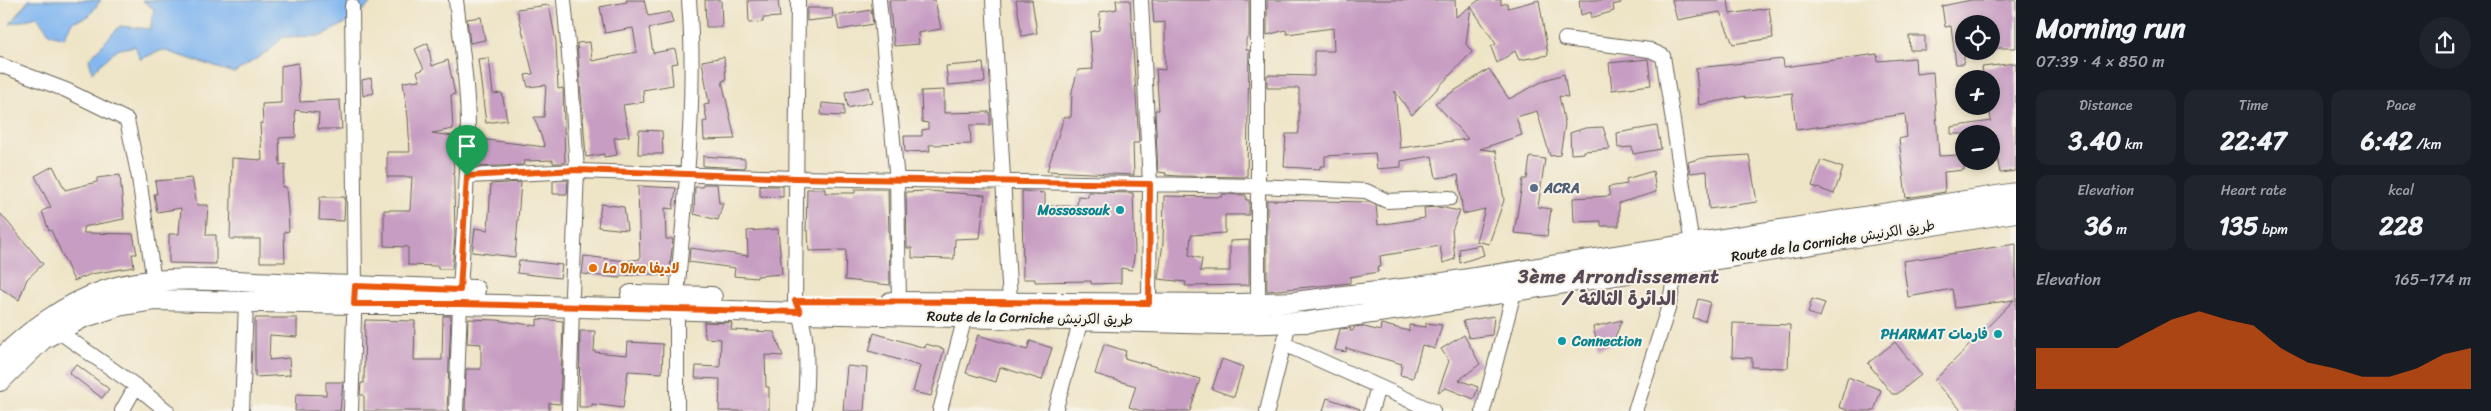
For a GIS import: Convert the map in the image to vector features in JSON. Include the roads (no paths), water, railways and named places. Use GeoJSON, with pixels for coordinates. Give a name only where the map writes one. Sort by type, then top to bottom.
{"type":"FeatureCollection","features":[{"type":"Feature","properties":{"kind":"street"},"geometry":{"type":"LineString","coordinates":[[456,0],[466,90],[467,176],[456,411]]}},
{"type":"Feature","properties":{"kind":"street"},"geometry":{"type":"LineString","coordinates":[[564,0],[577,170],[569,411]]}},
{"type":"Feature","properties":{"kind":"street"},"geometry":{"type":"LineString","coordinates":[[677,411],[677,303],[692,123],[693,70],[690,0]]}},
{"type":"Feature","properties":{"kind":"street"},"geometry":{"type":"LineString","coordinates":[[798,0],[796,178],[798,307],[807,343],[805,411]]}},
{"type":"Feature","properties":{"kind":"street"},"geometry":{"type":"LineString","coordinates":[[879,0],[897,180],[899,302]]}},
{"type":"Feature","properties":{"kind":"street"},"geometry":{"type":"LineString","coordinates":[[993,0],[1010,302]]}},
{"type":"Feature","properties":{"kind":"street"},"geometry":{"type":"LineString","coordinates":[[1141,0],[1150,184],[1149,303]]}},
{"type":"Feature","properties":{"kind":"street"},"geometry":{"type":"LineString","coordinates":[[1258,0],[1258,304]]}},
{"type":"Feature","properties":{"kind":"street"},"geometry":{"type":"LineString","coordinates":[[351,411],[354,295],[352,6]]}},
{"type":"Feature","properties":{"kind":"street"},"geometry":{"type":"LineString","coordinates":[[1564,39],[1650,50],[1663,56],[1686,245],[1677,266],[1668,309],[1635,411]]}},
{"type":"Feature","properties":{"kind":"street"},"geometry":{"type":"LineString","coordinates":[[0,65],[66,90],[127,120],[139,178],[154,282]]}},
{"type":"Feature","properties":{"kind":"street"},"geometry":{"type":"LineString","coordinates":[[467,176],[577,170],[796,178],[1004,180],[1259,186],[1366,191],[1387,202],[1450,198]]}},
{"type":"Feature","properties":{"kind":"street","name":"Route de la Corniche طريق الكرنيش"},"geometry":{"type":"LineString","coordinates":[[798,307],[899,302],[1258,304],[1334,298],[1411,288],[2016,193]]}},
{"type":"Feature","properties":{"kind":"street","name":"Route de la Corniche طريق الكرنيش"},"geometry":{"type":"LineString","coordinates":[[0,360],[34,331],[71,306],[104,290],[154,282],[191,280],[354,295],[798,307],[964,317],[1289,323],[1514,292],[2016,212]]}},
{"type":"Feature","properties":{"kind":"street"},"geometry":{"type":"LineString","coordinates":[[1483,411],[1514,292]]}},
{"type":"Feature","properties":{"kind":"street","name":"Route de la Corniche طريق الكرنيش"},"geometry":{"type":"LineString","coordinates":[[0,381],[43,339],[82,318],[118,306],[155,300],[246,302],[354,295]]}},
{"type":"Feature","properties":{"kind":"street"},"geometry":{"type":"LineString","coordinates":[[242,411],[246,302]]}},
{"type":"Feature","properties":{"kind":"street"},"geometry":{"type":"LineString","coordinates":[[940,411],[964,317]]}},
{"type":"Feature","properties":{"kind":"street"},"geometry":{"type":"LineString","coordinates":[[1055,411],[1081,320]]}},
{"type":"Feature","properties":{"kind":"street"},"geometry":{"type":"LineString","coordinates":[[1266,411],[1289,323]]}},
{"type":"Feature","properties":{"kind":"street"},"geometry":{"type":"LineString","coordinates":[[58,331],[136,386],[167,411]]}},
{"type":"Feature","properties":{"kind":"street"},"geometry":{"type":"LineString","coordinates":[[1284,344],[1433,411]]}},
{"type":"Feature","properties":{"kind":"street"},"geometry":{"type":"LineString","coordinates":[[122,411],[136,386]]}},
{"type":"Feature","properties":{"kind":"street"},"geometry":{"type":"LineString","coordinates":[[1372,411],[1378,387]]}},
{"type":"Feature","properties":{"kind":"water"},"geometry":{"type":"Polygon","coordinates":[[[29,0],[101,0],[89,16],[72,22],[64,38],[50,34],[37,17],[10,24],[29,0]]]}},
{"type":"Feature","properties":{"kind":"water"},"geometry":{"type":"Polygon","coordinates":[[[142,0],[374,0],[355,18],[321,36],[283,37],[270,50],[234,73],[163,50],[140,59],[135,46],[116,50],[92,72],[89,59],[120,26],[150,29],[154,9],[142,0]]]}},
{"type":"Feature","properties":{"kind":"place","name":"ACRA"},"geometry":{"type":"Point","coordinates":[1534,188]}},
{"type":"Feature","properties":{"kind":"place","name":"Mossossouk"},"geometry":{"type":"Point","coordinates":[1120,210]}},
{"type":"Feature","properties":{"kind":"place","name":"La Diva لاديفا"},"geometry":{"type":"Point","coordinates":[593,268]}},
{"type":"Feature","properties":{"kind":"place","name":"PHARMAT فارمات"},"geometry":{"type":"Point","coordinates":[1998,334]}},
{"type":"Feature","properties":{"kind":"place","name":"Connection"},"geometry":{"type":"Point","coordinates":[1562,341]}},
{"type":"Feature","properties":{"kind":"district","name":"3ème Arrondissement / الدائرة الثالثة"},"geometry":{"type":"Point","coordinates":[1619,287]}}]}
